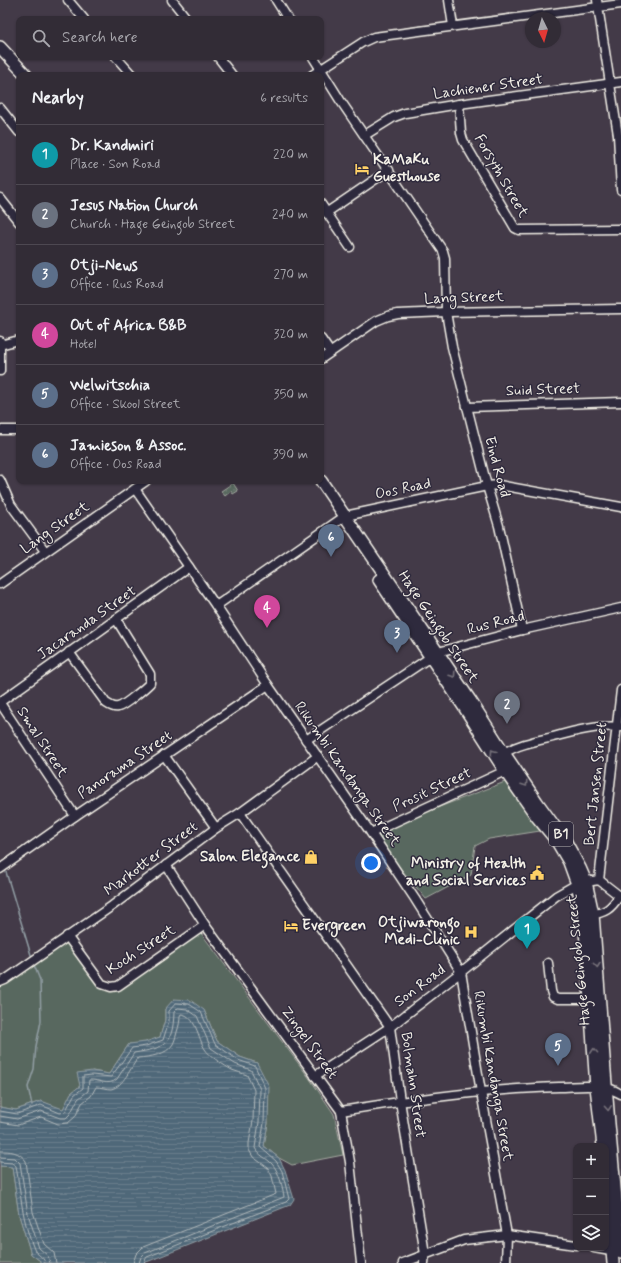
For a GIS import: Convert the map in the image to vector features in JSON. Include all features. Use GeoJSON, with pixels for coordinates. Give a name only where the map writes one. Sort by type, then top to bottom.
{"type":"FeatureCollection","features":[{"type":"Feature","properties":{"kind":"highway"},"geometry":{"type":"LineString","coordinates":[[0,47],[23,72]]}},
{"type":"Feature","properties":{"kind":"highway","name":"Hage Geingob Street"},"geometry":{"type":"LineString","coordinates":[[315,484],[342,518],[434,655],[566,842],[580,868],[581,883],[588,915],[601,1087]]}},
{"type":"Feature","properties":{"kind":"highway","name":"Hage Geingob Street"},"geometry":{"type":"LineString","coordinates":[[323,484],[342,518]]}},
{"type":"Feature","properties":{"kind":"highway","name":"Hage Geingob Street"},"geometry":{"type":"LineString","coordinates":[[434,655],[505,771],[563,851],[581,883]]}},
{"type":"Feature","properties":{"kind":"highway","name":"Hage Geingob Street"},"geometry":{"type":"LineString","coordinates":[[590,942],[590,999],[601,1087],[618,1252],[613,1263]]}},
{"type":"Feature","properties":{"kind":"highway","name":"Hage Geingob Street"},"geometry":{"type":"LineString","coordinates":[[602,1143],[605,1125]]}},
{"type":"Feature","properties":{"kind":"highway","name":"Hage Geingob Street"},"geometry":{"type":"LineString","coordinates":[[609,1197],[618,1252]]}},
{"type":"Feature","properties":{"kind":"street"},"geometry":{"type":"LineString","coordinates":[[68,0],[81,16]]}},
{"type":"Feature","properties":{"kind":"street"},"geometry":{"type":"LineString","coordinates":[[172,0],[185,16]]}},
{"type":"Feature","properties":{"kind":"street"},"geometry":{"type":"LineString","coordinates":[[276,0],[286,16]]}},
{"type":"Feature","properties":{"kind":"street"},"geometry":{"type":"LineString","coordinates":[[449,0],[453,26]]}},
{"type":"Feature","properties":{"kind":"street"},"geometry":{"type":"LineString","coordinates":[[598,4],[618,135],[621,190]]}},
{"type":"Feature","properties":{"kind":"street"},"geometry":{"type":"LineString","coordinates":[[317,72],[363,42],[374,37],[598,4],[621,4]]}},
{"type":"Feature","properties":{"kind":"street"},"geometry":{"type":"LineString","coordinates":[[119,60],[129,72]]}},
{"type":"Feature","properties":{"kind":"street"},"geometry":{"type":"LineString","coordinates":[[220,60],[230,72]]}},
{"type":"Feature","properties":{"kind":"street","name":"Eind Road"},"geometry":{"type":"LineString","coordinates":[[315,60],[321,70]]}},
{"type":"Feature","properties":{"kind":"street","name":"Eind Road"},"geometry":{"type":"LineString","coordinates":[[324,74],[443,251],[445,258],[446,312],[452,347],[466,407],[499,526],[522,630]]}},
{"type":"Feature","properties":{"kind":"street","name":"Lachiener Street"},"geometry":{"type":"LineString","coordinates":[[365,135],[394,117],[405,114],[459,104],[621,82]]}},
{"type":"Feature","properties":{"kind":"street","name":"Forsyth Street"},"geometry":{"type":"LineString","coordinates":[[459,104],[461,133],[463,140],[515,228],[519,230],[621,229]]}},
{"type":"Feature","properties":{"kind":"street"},"geometry":{"type":"LineString","coordinates":[[0,108],[16,128]]}},
{"type":"Feature","properties":{"kind":"street"},"geometry":{"type":"LineString","coordinates":[[326,212],[389,170]]}},
{"type":"Feature","properties":{"kind":"street"},"geometry":{"type":"LineString","coordinates":[[0,198],[16,218]]}},
{"type":"Feature","properties":{"kind":"street"},"geometry":{"type":"LineString","coordinates":[[324,209],[350,246]]}},
{"type":"Feature","properties":{"kind":"street","name":"Lang Street"},"geometry":{"type":"LineString","coordinates":[[324,357],[381,319],[398,314],[621,309]]}},
{"type":"Feature","properties":{"kind":"street"},"geometry":{"type":"LineString","coordinates":[[0,371],[0,344],[16,341]]}},
{"type":"Feature","properties":{"kind":"street"},"geometry":{"type":"LineString","coordinates":[[324,343],[330,352]]}},
{"type":"Feature","properties":{"kind":"street","name":"Suid Street"},"geometry":{"type":"LineString","coordinates":[[466,407],[621,402]]}},
{"type":"Feature","properties":{"kind":"street"},"geometry":{"type":"LineString","coordinates":[[0,430],[16,430]]}},
{"type":"Feature","properties":{"kind":"street"},"geometry":{"type":"LineString","coordinates":[[0,480],[11,505],[45,551]]}},
{"type":"Feature","properties":{"kind":"street","name":"Lang Street"},"geometry":{"type":"LineString","coordinates":[[0,584],[142,484]]}},
{"type":"Feature","properties":{"kind":"street","name":"Oos Road"},"geometry":{"type":"LineString","coordinates":[[216,606],[342,518],[487,486],[499,485],[621,506]]}},
{"type":"Feature","properties":{"kind":"street","name":"Rikumbi Kandanga Street"},"geometry":{"type":"LineString","coordinates":[[135,489],[216,606],[268,685],[372,833],[461,972],[507,1235],[506,1263]]}},
{"type":"Feature","properties":{"kind":"street","name":"Jacaranda Street"},"geometry":{"type":"LineString","coordinates":[[0,703],[189,567]]}},
{"type":"Feature","properties":{"kind":"street","name":"Rus Road"},"geometry":{"type":"LineString","coordinates":[[306,740],[434,655],[522,630],[621,608]]}},
{"type":"Feature","properties":{"kind":"street"},"geometry":{"type":"LineString","coordinates":[[69,652],[106,703],[113,707],[118,707],[150,683],[150,674],[116,619]]}},
{"type":"Feature","properties":{"kind":"street","name":"Panorama Street"},"geometry":{"type":"LineString","coordinates":[[0,869],[74,816],[268,685]]}},
{"type":"Feature","properties":{"kind":"street","name":"Bert Jansen Street"},"geometry":{"type":"LineString","coordinates":[[599,880],[618,727],[621,690]]}},
{"type":"Feature","properties":{"kind":"street","name":"Smal Street"},"geometry":{"type":"LineString","coordinates":[[0,703],[74,816]]}},
{"type":"Feature","properties":{"kind":"street"},"geometry":{"type":"LineString","coordinates":[[504,753],[524,744],[586,728],[618,727]]}},
{"type":"Feature","properties":{"kind":"street"},"geometry":{"type":"LineString","coordinates":[[164,755],[216,828]]}},
{"type":"Feature","properties":{"kind":"street","name":"Markotter Street"},"geometry":{"type":"LineString","coordinates":[[0,982],[17,972],[112,906],[216,828],[240,813],[318,756]]}},
{"type":"Feature","properties":{"kind":"street","name":"Prosit Street"},"geometry":{"type":"LineString","coordinates":[[372,833],[505,771]]}},
{"type":"Feature","properties":{"kind":"street","name":"Bolmahn Street"},"geometry":{"type":"LineString","coordinates":[[240,813],[390,1027],[425,1259]]}},
{"type":"Feature","properties":{"kind":"street","name":"Zingel Street"},"geometry":{"type":"LineString","coordinates":[[166,866],[204,925],[341,1111],[350,1162],[361,1263]]}},
{"type":"Feature","properties":{"kind":"street"},"geometry":{"type":"LineString","coordinates":[[588,915],[608,910],[620,896],[599,880]]}},
{"type":"Feature","properties":{"kind":"street","name":"Son Road"},"geometry":{"type":"LineString","coordinates":[[315,1076],[390,1027],[556,896],[581,883],[599,880]]}},
{"type":"Feature","properties":{"kind":"street","name":"Koch Street"},"geometry":{"type":"LineString","coordinates":[[67,936],[102,984],[110,987],[118,986],[204,925]]}},
{"type":"Feature","properties":{"kind":"street"},"geometry":{"type":"LineString","coordinates":[[548,964],[553,997],[558,999],[590,999]]}},
{"type":"Feature","properties":{"kind":"street"},"geometry":{"type":"LineString","coordinates":[[341,1111],[400,1101],[481,1092],[537,1088],[601,1087],[621,1094]]}},
{"type":"Feature","properties":{"kind":"street"},"geometry":{"type":"LineString","coordinates":[[403,1263],[425,1259],[464,1240],[507,1235],[573,1245]]}},
{"type":"Feature","properties":{"kind":"shaded area"},"geometry":{"type":"Polygon","coordinates":[[[234,484],[238,491],[233,494],[231,491],[225,496],[221,491],[234,484]]]}},
{"type":"Feature","properties":{"kind":"shaded area"},"geometry":{"type":"Polygon","coordinates":[[[505,782],[540,831],[489,839],[475,846],[471,875],[426,899],[371,833],[505,782]]]}},
{"type":"Feature","properties":{"kind":"shaded area"},"geometry":{"type":"Polygon","coordinates":[[[198,929],[310,1079],[334,1114],[343,1155],[292,1165],[279,1158],[264,1146],[268,1123],[257,1063],[240,1057],[217,1041],[204,1010],[165,1009],[165,1020],[160,1037],[145,1043],[129,1044],[109,1074],[92,1071],[80,1086],[71,1093],[63,1110],[41,1101],[16,1110],[0,1107],[0,982],[67,936],[102,984],[111,987],[198,929]]]}},
{"type":"Feature","properties":{"kind":"shaded area"},"geometry":{"type":"Polygon","coordinates":[[[0,1166],[12,1167],[19,1215],[31,1254],[43,1263],[0,1263],[0,1166]]]}},
{"type":"Feature","properties":{"kind":"water"},"geometry":{"type":"Polygon","coordinates":[[[174,999],[190,1000],[204,1010],[217,1041],[240,1057],[257,1063],[269,1086],[268,1123],[264,1146],[279,1158],[285,1170],[294,1199],[290,1205],[144,1263],[43,1263],[31,1254],[19,1215],[12,1167],[0,1166],[0,1107],[16,1110],[41,1101],[63,1109],[71,1093],[80,1086],[77,1073],[92,1071],[109,1074],[129,1044],[145,1042],[160,1037],[165,1020],[165,1009],[174,999]]]}},
{"type":"Feature","properties":{"kind":"waterway"},"geometry":{"type":"LineString","coordinates":[[6,872],[31,955]]}},
{"type":"Feature","properties":{"kind":"waterway"},"geometry":{"type":"LineString","coordinates":[[32,1105],[28,1087],[34,1069],[36,1046],[41,1021],[40,980],[34,965]]}},
{"type":"Feature","properties":{"kind":"place","name":"KaMaKu Guesthouse"},"geometry":{"type":"Point","coordinates":[362,169]}},
{"type":"Feature","properties":{"kind":"place","name":"Jamieson & Assoc."},"geometry":{"type":"Point","coordinates":[331,557]}},
{"type":"Feature","properties":{"kind":"place","name":"Out of Africa B&B"},"geometry":{"type":"Point","coordinates":[267,628]}},
{"type":"Feature","properties":{"kind":"place","name":"Otji-News"},"geometry":{"type":"Point","coordinates":[397,653]}},
{"type":"Feature","properties":{"kind":"place","name":"Jesus Nation Church"},"geometry":{"type":"Point","coordinates":[507,724]}},
{"type":"Feature","properties":{"kind":"place","name":"Salon Elegance"},"geometry":{"type":"Point","coordinates":[311,857]}},
{"type":"Feature","properties":{"kind":"place","name":"Ministry of Health and Social Services"},"geometry":{"type":"Point","coordinates":[537,873]}},
{"type":"Feature","properties":{"kind":"place","name":"Evergreen"},"geometry":{"type":"Point","coordinates":[291,926]}},
{"type":"Feature","properties":{"kind":"place","name":"Otjiwarongo Medi-Clinic"},"geometry":{"type":"Point","coordinates":[471,932]}},
{"type":"Feature","properties":{"kind":"place","name":"Dr. Kandmiri"},"geometry":{"type":"Point","coordinates":[527,949]}},
{"type":"Feature","properties":{"kind":"place","name":"Welwitschia"},"geometry":{"type":"Point","coordinates":[558,1066]}}]}
